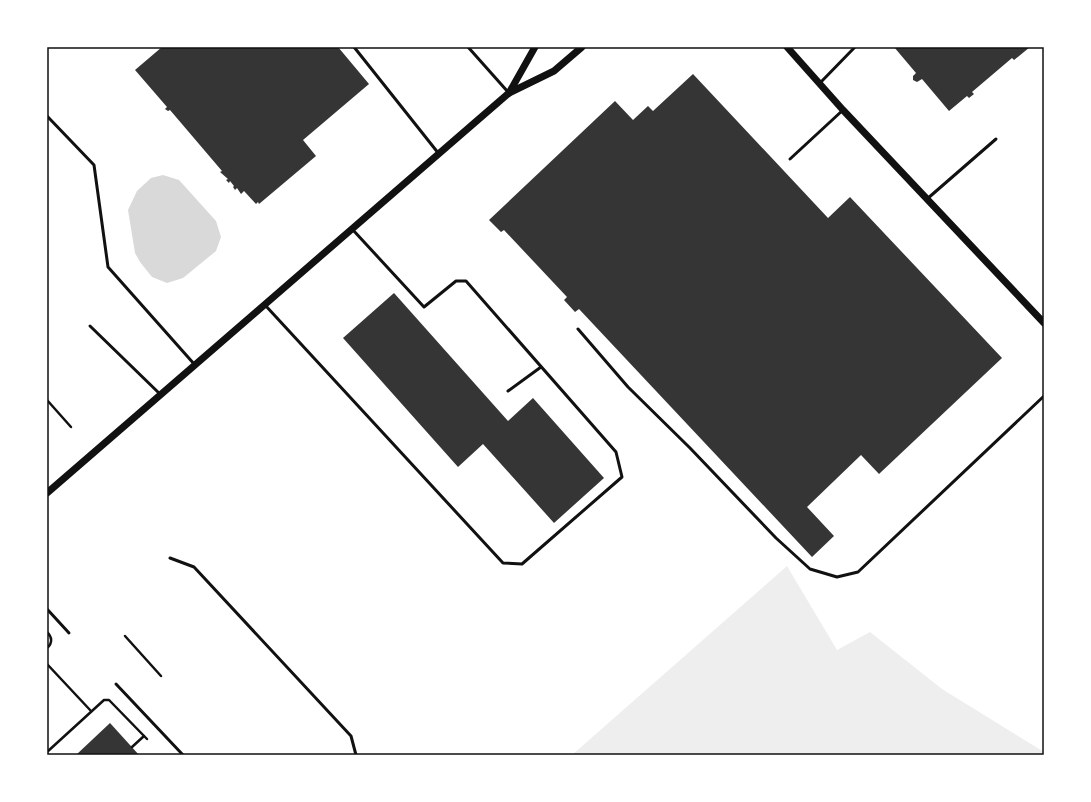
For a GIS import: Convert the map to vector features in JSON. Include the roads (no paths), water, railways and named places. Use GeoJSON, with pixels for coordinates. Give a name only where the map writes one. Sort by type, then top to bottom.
{"type":"FeatureCollection","features":[{"type":"Feature","properties":{"kind":"street"},"geometry":{"type":"LineString","coordinates":[[509,93],[535,47]]}},
{"type":"Feature","properties":{"kind":"street"},"geometry":{"type":"LineString","coordinates":[[47,493],[509,93],[554,71],[582,47]]}},
{"type":"Feature","properties":{"kind":"street"},"geometry":{"type":"LineString","coordinates":[[787,47],[843,110],[1044,323]]}},
{"type":"Feature","properties":{"kind":"lane"},"geometry":{"type":"LineString","coordinates":[[354,47],[439,154]]}},
{"type":"Feature","properties":{"kind":"lane"},"geometry":{"type":"LineString","coordinates":[[468,47],[509,93]]}},
{"type":"Feature","properties":{"kind":"lane"},"geometry":{"type":"LineString","coordinates":[[820,84],[855,47]]}},
{"type":"Feature","properties":{"kind":"lane"},"geometry":{"type":"LineString","coordinates":[[790,159],[843,110]]}},
{"type":"Feature","properties":{"kind":"lane"},"geometry":{"type":"LineString","coordinates":[[47,116],[94,165],[108,267],[195,365]]}},
{"type":"Feature","properties":{"kind":"lane"},"geometry":{"type":"LineString","coordinates":[[927,199],[996,139]]}},
{"type":"Feature","properties":{"kind":"lane"},"geometry":{"type":"LineString","coordinates":[[265,305],[503,563],[522,564],[622,476],[616,452],[466,281],[456,281],[424,307],[352,229]]}},
{"type":"Feature","properties":{"kind":"lane"},"geometry":{"type":"LineString","coordinates":[[90,326],[161,395]]}},
{"type":"Feature","properties":{"kind":"lane"},"geometry":{"type":"LineString","coordinates":[[578,329],[628,387],[690,448],[776,538],[810,569],[837,577],[858,572],[1044,396]]}},
{"type":"Feature","properties":{"kind":"lane"},"geometry":{"type":"LineString","coordinates":[[508,391],[541,367]]}},
{"type":"Feature","properties":{"kind":"lane"},"geometry":{"type":"LineString","coordinates":[[170,558],[194,566],[351,736],[356,755]]}},
{"type":"Feature","properties":{"kind":"lane"},"geometry":{"type":"LineString","coordinates":[[47,609],[69,633]]}},
{"type":"Feature","properties":{"kind":"lane"},"geometry":{"type":"LineString","coordinates":[[116,684],[183,755]]}}]}
